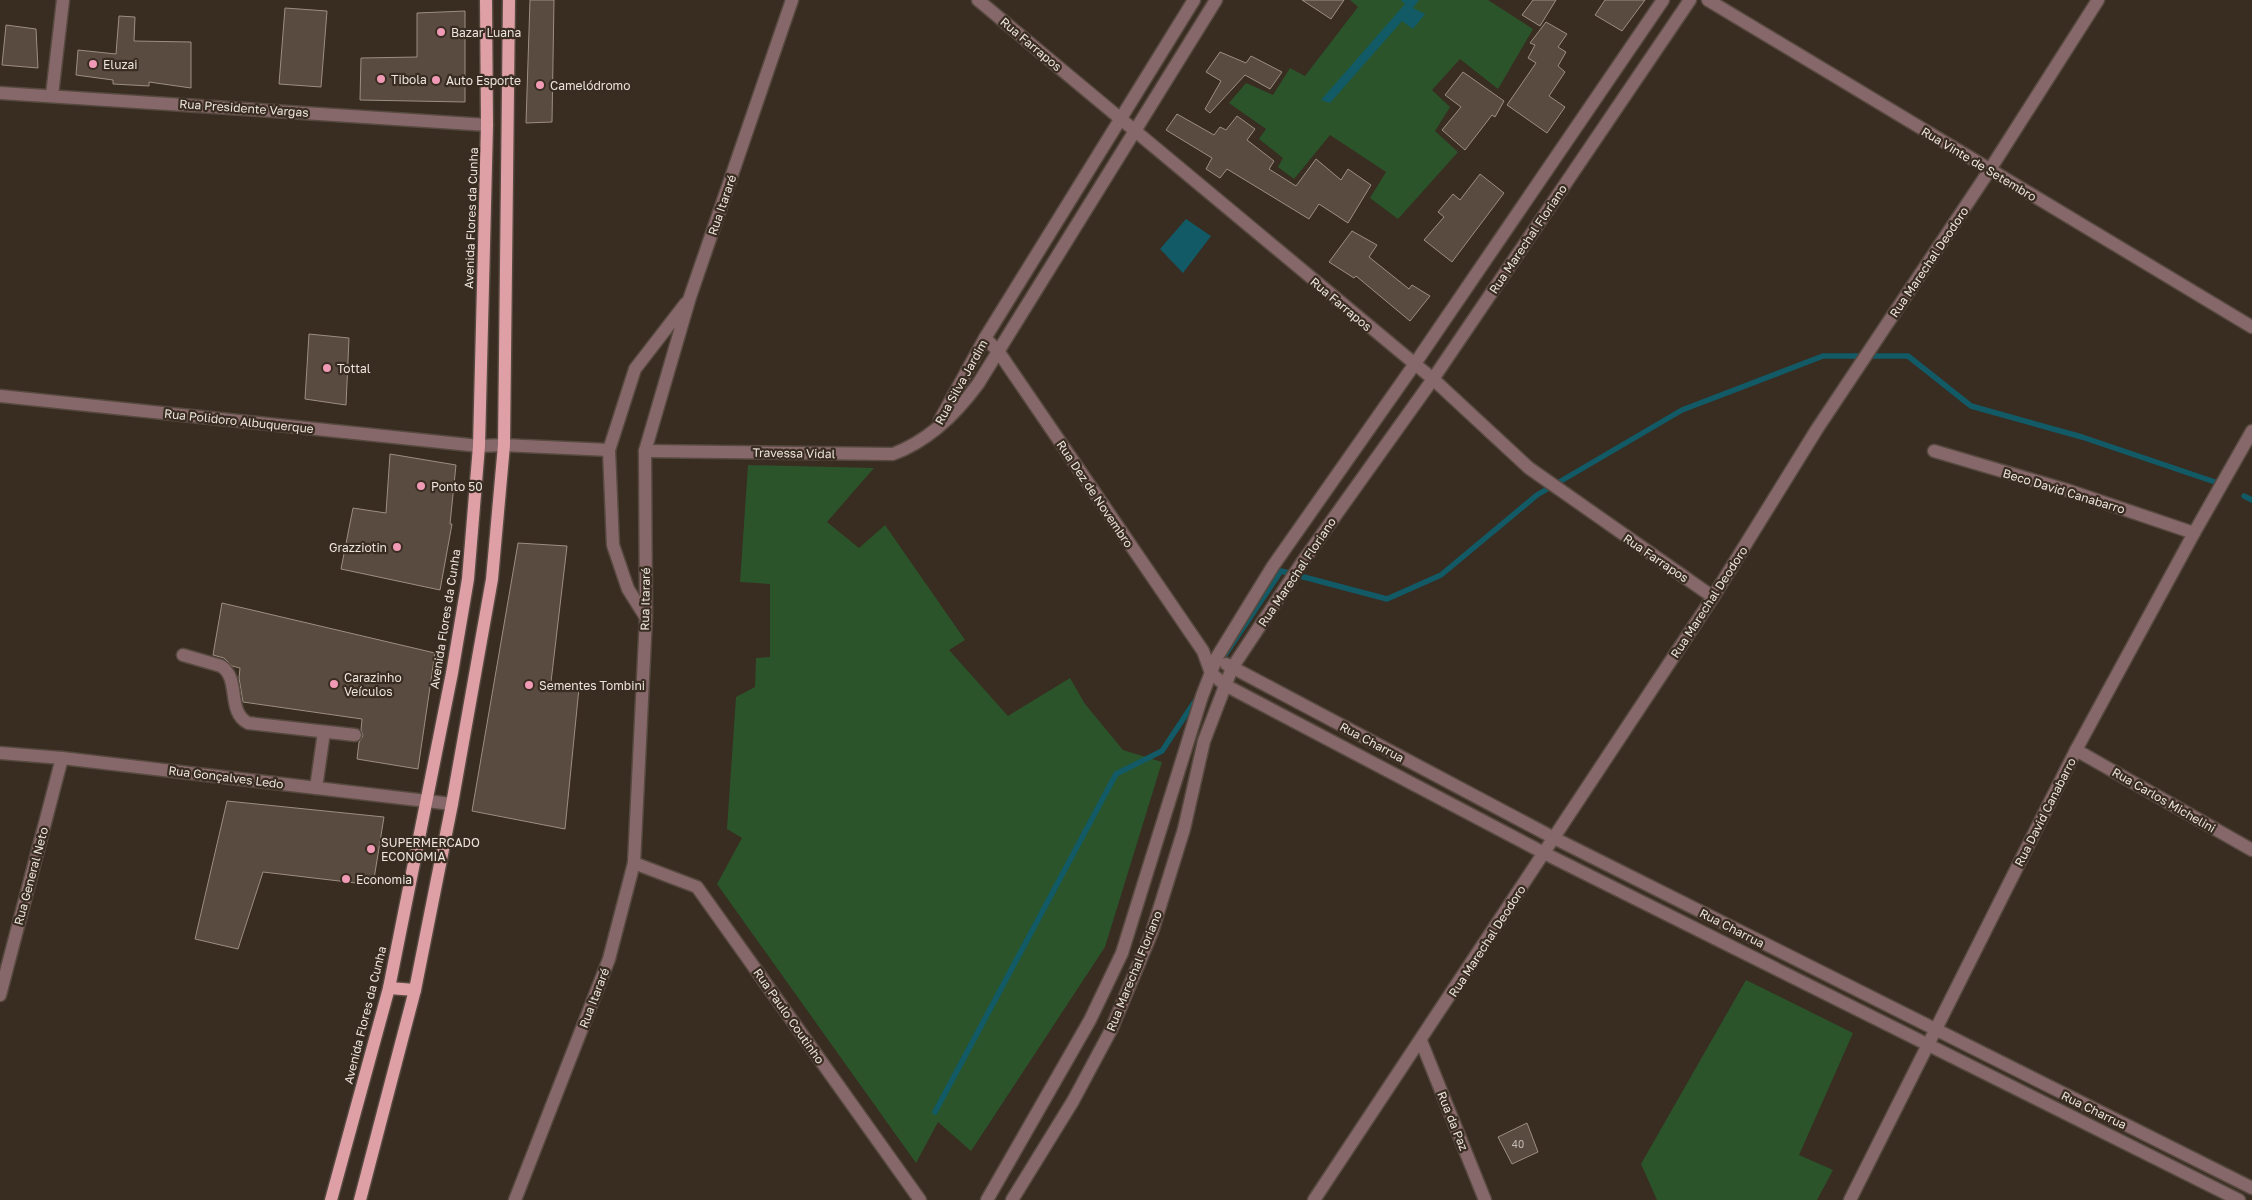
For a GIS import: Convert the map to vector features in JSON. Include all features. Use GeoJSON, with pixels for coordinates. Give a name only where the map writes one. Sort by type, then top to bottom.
{"type":"FeatureCollection","features":[{"type":"Feature","properties":{"kind":"main road","name":"Avenida Flores da Cunha"},"geometry":{"type":"LineString","coordinates":[[330,1200],[389,988],[427,801],[468,578],[479,446],[487,125],[486,0]]}},
{"type":"Feature","properties":{"kind":"main road"},"geometry":{"type":"LineString","coordinates":[[360,1200],[416,990],[452,804],[492,579],[504,445],[509,0]]}},
{"type":"Feature","properties":{"kind":"main road"},"geometry":{"type":"LineString","coordinates":[[389,988],[416,990]]}},
{"type":"Feature","properties":{"kind":"street"},"geometry":{"type":"LineString","coordinates":[[52,95],[63,0]]}},
{"type":"Feature","properties":{"kind":"street","name":"Rua Itararé"},"geometry":{"type":"LineString","coordinates":[[515,1200],[609,959],[634,863],[646,617],[645,451],[690,297],[792,0]]}},
{"type":"Feature","properties":{"kind":"street","name":"Rua Farrapos"},"geometry":{"type":"LineString","coordinates":[[978,0],[1433,379],[1529,468],[1713,596]]}},
{"type":"Feature","properties":{"kind":"street","name":"Rua Silva Jardim"},"geometry":{"type":"LineString","coordinates":[[936,428],[986,338],[1194,0]]}},
{"type":"Feature","properties":{"kind":"street","name":"Rua Silva Jardim"},"geometry":{"type":"LineString","coordinates":[[936,428],[966,400],[1216,0]]}},
{"type":"Feature","properties":{"kind":"street","name":"Rua Marechal Floriano"},"geometry":{"type":"LineString","coordinates":[[986,1200],[1090,1020],[1122,952],[1217,658],[1273,566],[1414,365],[1663,0]]}},
{"type":"Feature","properties":{"kind":"street","name":"Rua Marechal Floriano"},"geometry":{"type":"LineString","coordinates":[[1012,1200],[1073,1101],[1111,1030],[1152,932],[1184,829],[1204,741],[1232,668],[1302,561],[1433,379],[1690,0]]}},
{"type":"Feature","properties":{"kind":"street","name":"Rua Vinte de Setembro"},"geometry":{"type":"LineString","coordinates":[[1708,0],[1989,171],[2252,327]]}},
{"type":"Feature","properties":{"kind":"street","name":"Rua Marechal Deodoro"},"geometry":{"type":"LineString","coordinates":[[1314,1200],[1421,1042],[1713,596],[1817,429],[1989,171],[2098,0]]}},
{"type":"Feature","properties":{"kind":"street","name":"Rua Presidente Vargas"},"geometry":{"type":"LineString","coordinates":[[0,93],[487,125]]}},
{"type":"Feature","properties":{"kind":"street"},"geometry":{"type":"LineString","coordinates":[[1548,169],[1567,181]]}},
{"type":"Feature","properties":{"kind":"street"},"geometry":{"type":"LineString","coordinates":[[1053,228],[1067,237]]}},
{"type":"Feature","properties":{"kind":"street"},"geometry":{"type":"LineString","coordinates":[[1486,260],[1505,272]]}},
{"type":"Feature","properties":{"kind":"street"},"geometry":{"type":"LineString","coordinates":[[646,617],[628,589],[613,545],[609,450],[635,370],[690,297]]}},
{"type":"Feature","properties":{"kind":"street","name":"Rua Dez de Novembro"},"geometry":{"type":"LineString","coordinates":[[986,338],[998,351],[1203,651],[1211,673]]}},
{"type":"Feature","properties":{"kind":"street","name":"Rua Polidoro Albuquerque"},"geometry":{"type":"LineString","coordinates":[[0,396],[479,446]]}},
{"type":"Feature","properties":{"kind":"street","name":"Travessa Vidal"},"geometry":{"type":"LineString","coordinates":[[645,451],[893,454],[914,446],[936,428]]}},
{"type":"Feature","properties":{"kind":"street","name":"Rua David Canabarro"},"geometry":{"type":"LineString","coordinates":[[1850,1200],[2076,750],[2252,430]]}},
{"type":"Feature","properties":{"kind":"street"},"geometry":{"type":"LineString","coordinates":[[479,446],[504,445],[609,450]]}},
{"type":"Feature","properties":{"kind":"street","name":"Beco David Canabarro"},"geometry":{"type":"LineString","coordinates":[[1934,451],[2070,491],[2194,533]]}},
{"type":"Feature","properties":{"kind":"street","name":"Rua Dez de Novembro"},"geometry":{"type":"LineString","coordinates":[[1203,651],[1217,658]]}},
{"type":"Feature","properties":{"kind":"street"},"geometry":{"type":"LineString","coordinates":[[183,655],[226,669],[230,676],[237,712],[241,719],[248,723],[356,736]]}},
{"type":"Feature","properties":{"kind":"street","name":"Rua Charrua"},"geometry":{"type":"LineString","coordinates":[[1217,658],[1232,668],[1554,838],[1936,1032],[2252,1188]]}},
{"type":"Feature","properties":{"kind":"street","name":"Rua Charrua"},"geometry":{"type":"LineString","coordinates":[[1211,673],[1225,684],[1544,853],[2239,1200]]}},
{"type":"Feature","properties":{"kind":"street"},"geometry":{"type":"LineString","coordinates":[[1343,746],[1351,731]]}},
{"type":"Feature","properties":{"kind":"street"},"geometry":{"type":"LineString","coordinates":[[316,788],[324,732]]}},
{"type":"Feature","properties":{"kind":"street","name":"Rua Carlos Michelini"},"geometry":{"type":"LineString","coordinates":[[2076,750],[2252,850]]}},
{"type":"Feature","properties":{"kind":"street","name":"Rua Gonçalves Ledo"},"geometry":{"type":"LineString","coordinates":[[0,753],[62,758],[452,804]]}},
{"type":"Feature","properties":{"kind":"street","name":"Rua General Neto"},"geometry":{"type":"LineString","coordinates":[[0,995],[62,758]]}},
{"type":"Feature","properties":{"kind":"street"},"geometry":{"type":"LineString","coordinates":[[1416,786],[1425,770]]}},
{"type":"Feature","properties":{"kind":"street","name":"Rua Paulo Coutinho"},"geometry":{"type":"LineString","coordinates":[[634,863],[697,887],[920,1200]]}},
{"type":"Feature","properties":{"kind":"street"},"geometry":{"type":"LineString","coordinates":[[1749,956],[1758,941]]}},
{"type":"Feature","properties":{"kind":"street"},"geometry":{"type":"LineString","coordinates":[[1826,994],[1834,980]]}},
{"type":"Feature","properties":{"kind":"street"},"geometry":{"type":"LineString","coordinates":[[1090,1020],[1111,1030]]}},
{"type":"Feature","properties":{"kind":"street","name":"Rua da Paz"},"geometry":{"type":"LineString","coordinates":[[1421,1042],[1485,1200]]}},
{"type":"Feature","properties":{"kind":"street"},"geometry":{"type":"LineString","coordinates":[[2061,1112],[2069,1098]]}},
{"type":"Feature","properties":{"kind":"street"},"geometry":{"type":"LineString","coordinates":[[2165,1163],[2174,1150]]}},
{"type":"Feature","properties":{"kind":"green space"},"geometry":{"type":"Polygon","coordinates":[[[1350,0],[1488,0],[1533,29],[1498,89],[1460,59],[1432,90],[1450,107],[1435,131],[1458,152],[1398,219],[1370,198],[1386,172],[1330,135],[1294,179],[1278,167],[1283,158],[1259,139],[1266,129],[1229,103],[1246,83],[1273,95],[1290,68],[1305,76],[1358,7],[1350,0]]]}},
{"type":"Feature","properties":{"kind":"green space"},"geometry":{"type":"Polygon","coordinates":[[[748,465],[874,468],[827,522],[859,548],[885,525],[965,640],[949,650],[1008,716],[1070,678],[1085,704],[1123,750],[1162,762],[1105,947],[971,1151],[938,1122],[916,1163],[717,884],[742,838],[727,829],[736,697],[755,687],[756,658],[770,657],[770,584],[740,582],[748,465]]]}},
{"type":"Feature","properties":{"kind":"green space"},"geometry":{"type":"Polygon","coordinates":[[[1746,980],[1853,1033],[1799,1155],[1833,1170],[1817,1200],[1657,1200],[1641,1164],[1746,980]]]}},
{"type":"Feature","properties":{"kind":"water"},"geometry":{"type":"Polygon","coordinates":[[[1401,0],[1419,0],[1413,8],[1425,14],[1413,29],[1402,21],[1330,103],[1321,100],[1405,4],[1401,0]]]}},
{"type":"Feature","properties":{"kind":"water"},"geometry":{"type":"Polygon","coordinates":[[[1186,219],[1211,236],[1183,273],[1160,249],[1186,219]]]}},
{"type":"Feature","properties":{"kind":"building","name":"Camelódromo"},"geometry":{"type":"Polygon","coordinates":[[[530,0],[554,0],[552,122],[526,123],[530,0]]]}},
{"type":"Feature","properties":{"kind":"building"},"geometry":{"type":"Polygon","coordinates":[[[1302,0],[1344,0],[1331,19],[1302,0]]]}},
{"type":"Feature","properties":{"kind":"building"},"geometry":{"type":"Polygon","coordinates":[[[1533,0],[1556,0],[1540,26],[1522,15],[1533,0]]]}},
{"type":"Feature","properties":{"kind":"building"},"geometry":{"type":"Polygon","coordinates":[[[1605,0],[1645,0],[1622,31],[1595,15],[1605,0]]]}},
{"type":"Feature","properties":{"kind":"building"},"geometry":{"type":"Polygon","coordinates":[[[285,8],[327,11],[321,87],[279,84],[285,8]]]}},
{"type":"Feature","properties":{"kind":"building"},"geometry":{"type":"Polygon","coordinates":[[[465,11],[465,102],[360,100],[361,58],[417,57],[417,13],[465,11]]]}},
{"type":"Feature","properties":{"kind":"building"},"geometry":{"type":"Polygon","coordinates":[[[119,16],[135,17],[134,41],[191,42],[191,88],[149,82],[149,86],[113,84],[113,80],[76,75],[78,50],[116,54],[119,16]]]}},
{"type":"Feature","properties":{"kind":"building"},"geometry":{"type":"Polygon","coordinates":[[[1546,22],[1567,34],[1558,47],[1566,52],[1558,66],[1565,72],[1549,96],[1565,107],[1547,133],[1507,105],[1536,63],[1528,58],[1535,45],[1530,43],[1546,22]]]}},
{"type":"Feature","properties":{"kind":"building"},"geometry":{"type":"Polygon","coordinates":[[[6,25],[36,29],[38,68],[2,65],[6,25]]]}},
{"type":"Feature","properties":{"kind":"building"},"geometry":{"type":"Polygon","coordinates":[[[1220,52],[1246,63],[1251,56],[1282,72],[1270,89],[1245,75],[1210,113],[1205,109],[1221,81],[1206,72],[1220,52]]]}},
{"type":"Feature","properties":{"kind":"building"},"geometry":{"type":"Polygon","coordinates":[[[1463,72],[1504,101],[1495,117],[1492,115],[1465,150],[1442,130],[1461,107],[1445,95],[1463,72]]]}},
{"type":"Feature","properties":{"kind":"building"},"geometry":{"type":"Polygon","coordinates":[[[1177,114],[1214,135],[1220,127],[1226,130],[1237,116],[1255,129],[1247,140],[1274,161],[1269,169],[1296,186],[1316,159],[1341,180],[1348,169],[1371,185],[1348,223],[1319,204],[1309,219],[1227,169],[1220,178],[1206,169],[1212,158],[1166,130],[1177,114]]]}},
{"type":"Feature","properties":{"kind":"building"},"geometry":{"type":"Polygon","coordinates":[[[1480,174],[1504,193],[1452,262],[1424,240],[1444,217],[1438,212],[1453,194],[1460,200],[1480,174]]]}},
{"type":"Feature","properties":{"kind":"building"},"geometry":{"type":"Polygon","coordinates":[[[1352,231],[1377,245],[1369,257],[1409,289],[1412,285],[1430,296],[1410,321],[1356,276],[1354,278],[1329,262],[1352,231]]]}},
{"type":"Feature","properties":{"kind":"building","name":"Tottal"},"geometry":{"type":"Polygon","coordinates":[[[309,334],[349,338],[346,405],[305,399],[309,334]]]}},
{"type":"Feature","properties":{"kind":"building","name":"Grazziotin"},"geometry":{"type":"Polygon","coordinates":[[[390,454],[456,465],[450,524],[452,524],[440,590],[341,569],[353,508],[386,513],[390,454]]]}},
{"type":"Feature","properties":{"kind":"building","name":"Sementes Tombini"},"geometry":{"type":"Polygon","coordinates":[[[518,543],[567,546],[551,682],[579,688],[565,829],[472,811],[518,543]]]}},
{"type":"Feature","properties":{"kind":"building","name":"Carazinho Veículos"},"geometry":{"type":"Polygon","coordinates":[[[222,603],[435,653],[418,769],[357,759],[359,742],[363,736],[361,730],[362,719],[243,702],[239,678],[240,668],[232,666],[224,658],[213,655],[222,603]]]}},
{"type":"Feature","properties":{"kind":"building","name":"Economia"},"geometry":{"type":"Polygon","coordinates":[[[227,801],[384,817],[373,885],[263,872],[238,949],[195,939],[227,801]]]}},
{"type":"Feature","properties":{"kind":"building"},"geometry":{"type":"Polygon","coordinates":[[[1527,1123],[1538,1152],[1512,1164],[1498,1137],[1527,1123]]]}},
{"type":"Feature","properties":{"kind":"waterway"},"geometry":{"type":"LineString","coordinates":[[1221,661],[1281,571],[1387,599],[1441,575],[1537,495],[1682,410],[1823,356],[1908,356],[1971,406],[2082,437],[2215,482]]}},
{"type":"Feature","properties":{"kind":"waterway"},"geometry":{"type":"LineString","coordinates":[[2244,496],[2252,500]]}},
{"type":"Feature","properties":{"kind":"waterway"},"geometry":{"type":"LineString","coordinates":[[935,1112],[1116,774],[1162,751],[1197,698]]}},
{"type":"Feature","properties":{"kind":"place","name":"Bazar Luana"},"geometry":{"type":"Point","coordinates":[441,32]}},
{"type":"Feature","properties":{"kind":"place","name":"Eluzai"},"geometry":{"type":"Point","coordinates":[93,64]}},
{"type":"Feature","properties":{"kind":"place","name":"Tibola"},"geometry":{"type":"Point","coordinates":[381,79]}},
{"type":"Feature","properties":{"kind":"place","name":"Auto Esporte"},"geometry":{"type":"Point","coordinates":[436,80]}},
{"type":"Feature","properties":{"kind":"place","name":"Camelódromo"},"geometry":{"type":"Point","coordinates":[540,85]}},
{"type":"Feature","properties":{"kind":"place","name":"Tottal"},"geometry":{"type":"Point","coordinates":[327,368]}},
{"type":"Feature","properties":{"kind":"place","name":"Ponto 50"},"geometry":{"type":"Point","coordinates":[421,486]}},
{"type":"Feature","properties":{"kind":"place","name":"Grazziotin"},"geometry":{"type":"Point","coordinates":[397,547]}},
{"type":"Feature","properties":{"kind":"place","name":"Carazinho Veículos"},"geometry":{"type":"Point","coordinates":[334,684]}},
{"type":"Feature","properties":{"kind":"place","name":"Sementes Tombini"},"geometry":{"type":"Point","coordinates":[529,685]}},
{"type":"Feature","properties":{"kind":"place","name":"SUPERMERCADO ECONOMIA"},"geometry":{"type":"Point","coordinates":[371,849]}},
{"type":"Feature","properties":{"kind":"place","name":"Economia"},"geometry":{"type":"Point","coordinates":[346,879]}}]}
